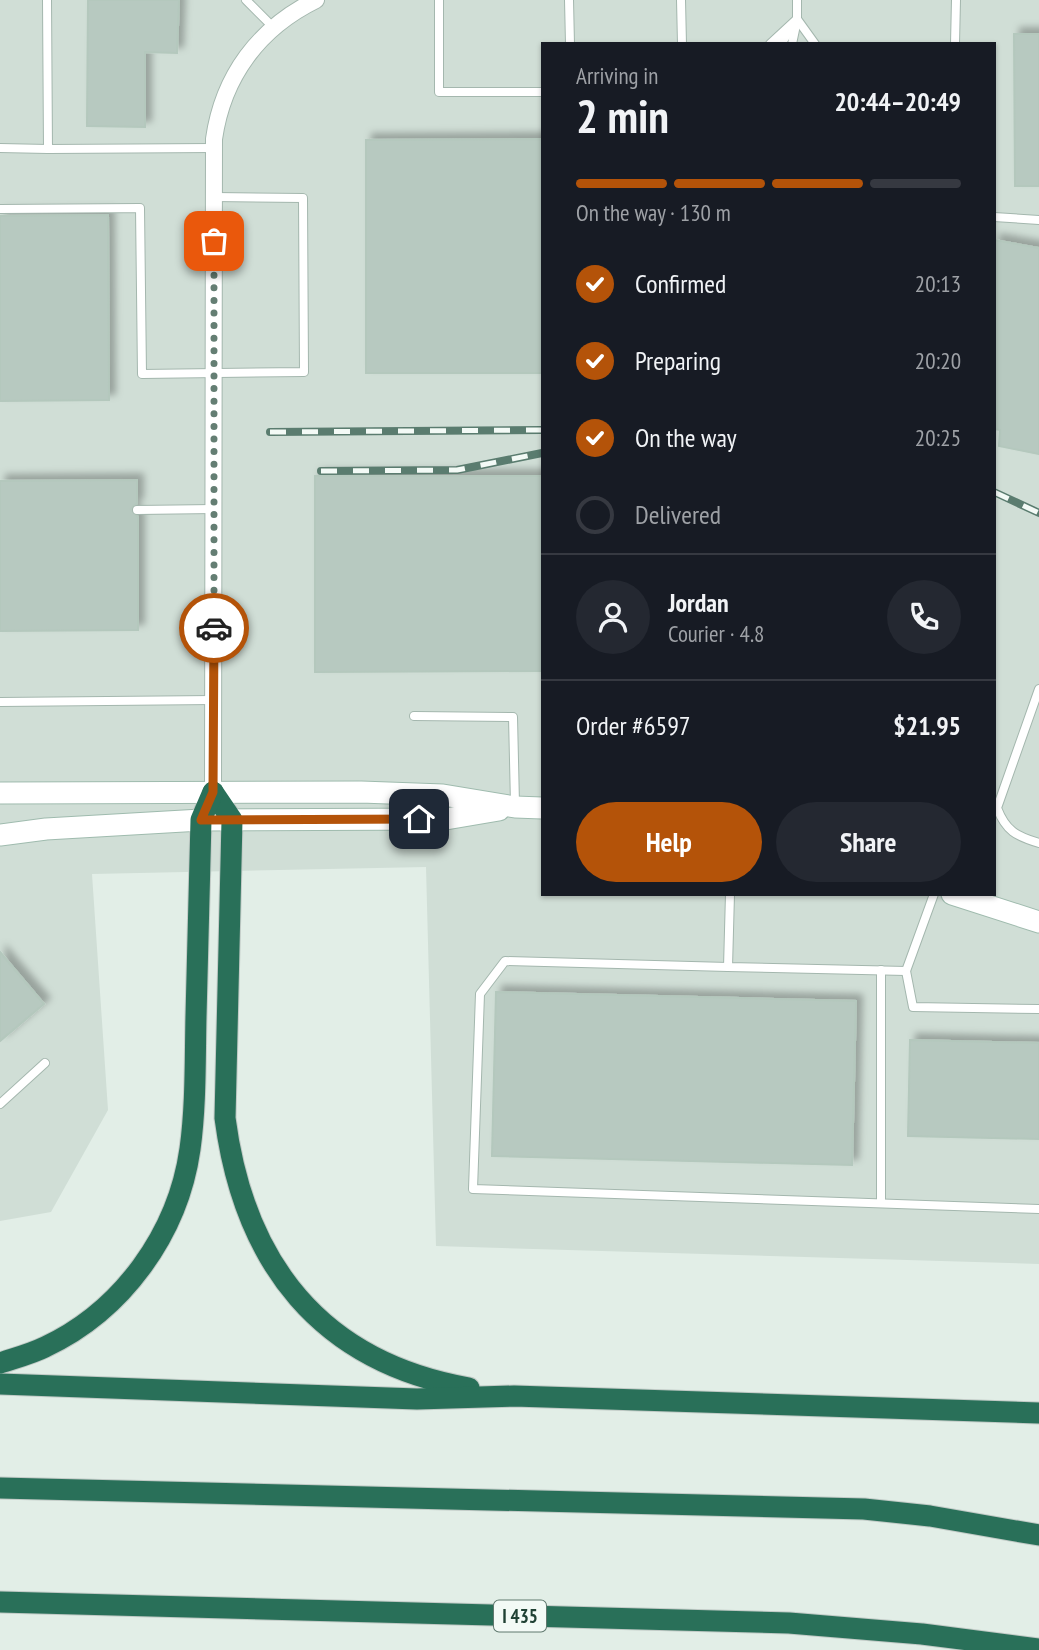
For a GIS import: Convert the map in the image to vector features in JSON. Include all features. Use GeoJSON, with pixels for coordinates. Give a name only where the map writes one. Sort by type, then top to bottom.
{"type":"FeatureCollection","features":[{"type":"Feature","properties":{"kind":"highway"},"geometry":{"type":"LineString","coordinates":[[0,1363],[43,1349],[87,1323],[129,1284],[149,1256],[169,1220],[190,1151],[201,820],[213,792]]}},
{"type":"Feature","properties":{"kind":"highway"},"geometry":{"type":"LineString","coordinates":[[213,792],[232,820],[225,1118],[237,1181],[249,1220],[264,1253],[285,1282],[323,1321],[375,1359],[442,1383],[514,1396]]}},
{"type":"Feature","properties":{"kind":"highway"},"geometry":{"type":"LineString","coordinates":[[0,1384],[417,1399],[514,1396],[1039,1413]]}},
{"type":"Feature","properties":{"kind":"highway"},"geometry":{"type":"LineString","coordinates":[[0,1488],[864,1509],[942,1517],[1039,1535]]}},
{"type":"Feature","properties":{"kind":"highway","name":"I 435"},"geometry":{"type":"LineString","coordinates":[[0,1602],[789,1623],[922,1634],[1039,1649]]}},
{"type":"Feature","properties":{"kind":"main road"},"geometry":{"type":"LineString","coordinates":[[0,793],[443,794],[514,807],[541,808]]}},
{"type":"Feature","properties":{"kind":"main road"},"geometry":{"type":"LineString","coordinates":[[0,835],[46,829],[201,820],[446,819],[514,807]]}},
{"type":"Feature","properties":{"kind":"main road"},"geometry":{"type":"LineString","coordinates":[[958,896],[1039,922]]}},
{"type":"Feature","properties":{"kind":"street"},"geometry":{"type":"LineString","coordinates":[[213,792],[214,148],[218,116],[230,82],[269,30],[290,13],[316,0]]}},
{"type":"Feature","properties":{"kind":"lane"},"geometry":{"type":"LineString","coordinates":[[47,0],[48,149]]}},
{"type":"Feature","properties":{"kind":"lane"},"geometry":{"type":"LineString","coordinates":[[246,0],[269,30]]}},
{"type":"Feature","properties":{"kind":"lane"},"geometry":{"type":"LineString","coordinates":[[439,0],[439,92],[541,92]]}},
{"type":"Feature","properties":{"kind":"lane"},"geometry":{"type":"LineString","coordinates":[[569,0],[570,42]]}},
{"type":"Feature","properties":{"kind":"lane"},"geometry":{"type":"LineString","coordinates":[[681,0],[682,42]]}},
{"type":"Feature","properties":{"kind":"lane"},"geometry":{"type":"LineString","coordinates":[[792,42],[797,0]]}},
{"type":"Feature","properties":{"kind":"lane"},"geometry":{"type":"LineString","coordinates":[[956,0],[956,42]]}},
{"type":"Feature","properties":{"kind":"lane"},"geometry":{"type":"LineString","coordinates":[[772,42],[797,19]]}},
{"type":"Feature","properties":{"kind":"lane"},"geometry":{"type":"LineString","coordinates":[[782,42],[797,19]]}},
{"type":"Feature","properties":{"kind":"lane"},"geometry":{"type":"LineString","coordinates":[[797,19],[814,42]]}},
{"type":"Feature","properties":{"kind":"lane"},"geometry":{"type":"LineString","coordinates":[[0,148],[214,148]]}},
{"type":"Feature","properties":{"kind":"lane"},"geometry":{"type":"LineString","coordinates":[[0,209],[140,208],[142,374],[304,372],[303,198],[214,197]]}},
{"type":"Feature","properties":{"kind":"lane"},"geometry":{"type":"LineString","coordinates":[[996,217],[1039,220]]}},
{"type":"Feature","properties":{"kind":"lane"},"geometry":{"type":"LineString","coordinates":[[138,510],[214,509]]}},
{"type":"Feature","properties":{"kind":"lane"},"geometry":{"type":"LineString","coordinates":[[1039,689],[997,808],[1002,822],[1013,835],[1039,843]]}},
{"type":"Feature","properties":{"kind":"lane"},"geometry":{"type":"LineString","coordinates":[[0,702],[214,700]]}},
{"type":"Feature","properties":{"kind":"lane"},"geometry":{"type":"LineString","coordinates":[[414,716],[513,717],[514,807]]}},
{"type":"Feature","properties":{"kind":"lane"},"geometry":{"type":"LineString","coordinates":[[728,967],[730,896]]}},
{"type":"Feature","properties":{"kind":"lane"},"geometry":{"type":"LineString","coordinates":[[933,896],[906,971],[913,1007],[1039,1009]]}},
{"type":"Feature","properties":{"kind":"lane"},"geometry":{"type":"LineString","coordinates":[[906,971],[505,961],[480,994],[473,1189],[1039,1209]]}},
{"type":"Feature","properties":{"kind":"lane"},"geometry":{"type":"LineString","coordinates":[[881,970],[881,1203]]}},
{"type":"Feature","properties":{"kind":"lane"},"geometry":{"type":"LineString","coordinates":[[0,1104],[46,1063]]}},
{"type":"Feature","properties":{"kind":"shaded area"},"geometry":{"type":"Polygon","coordinates":[[[0,0],[1039,0],[1039,1264],[436,1246],[426,867],[92,874],[108,1110],[51,1212],[0,1221],[0,0]]]}},
{"type":"Feature","properties":{"kind":"building"},"geometry":{"type":"Polygon","coordinates":[[[88,0],[179,0],[177,53],[145,52],[145,127],[87,126],[88,0]]]}},
{"type":"Feature","properties":{"kind":"building"},"geometry":{"type":"Polygon","coordinates":[[[1014,34],[1039,34],[1039,186],[1015,186],[1014,34]]]}},
{"type":"Feature","properties":{"kind":"building"},"geometry":{"type":"Polygon","coordinates":[[[541,139],[541,373],[366,373],[366,140],[541,139]]]}},
{"type":"Feature","properties":{"kind":"building"},"geometry":{"type":"Polygon","coordinates":[[[108,215],[109,400],[0,401],[0,216],[108,215]]]}},
{"type":"Feature","properties":{"kind":"building"},"geometry":{"type":"Polygon","coordinates":[[[996,240],[1039,248],[1039,454],[999,446],[1000,430],[996,429],[996,240]]]}},
{"type":"Feature","properties":{"kind":"building"},"geometry":{"type":"Polygon","coordinates":[[[315,476],[541,476],[541,671],[315,672],[315,476]]]}},
{"type":"Feature","properties":{"kind":"building"},"geometry":{"type":"Polygon","coordinates":[[[137,480],[137,503],[131,509],[138,517],[138,630],[0,631],[0,481],[137,480]]]}},
{"type":"Feature","properties":{"kind":"building"},"geometry":{"type":"Polygon","coordinates":[[[0,952],[44,1004],[0,1041],[0,952]]]}},
{"type":"Feature","properties":{"kind":"building"},"geometry":{"type":"Polygon","coordinates":[[[496,992],[856,1001],[852,1165],[492,1156],[496,992]]]}},
{"type":"Feature","properties":{"kind":"building"},"geometry":{"type":"Polygon","coordinates":[[[910,1040],[1039,1043],[1039,1139],[908,1136],[910,1040]]]}},
{"type":"Feature","properties":{"kind":"railway"},"geometry":{"type":"LineString","coordinates":[[270,432],[541,430]]}},
{"type":"Feature","properties":{"kind":"railway"},"geometry":{"type":"LineString","coordinates":[[321,471],[457,470],[541,453]]}},
{"type":"Feature","properties":{"kind":"railway"},"geometry":{"type":"LineString","coordinates":[[996,493],[1039,513]]}},
{"type":"Feature","properties":{"kind":"way so far"},"geometry":{"type":"LineString","coordinates":[[214,241],[214,628]]}},
{"type":"Feature","properties":{"kind":"route"},"geometry":{"type":"LineString","coordinates":[[214,628],[213,792],[201,820],[419,819]]}}]}
